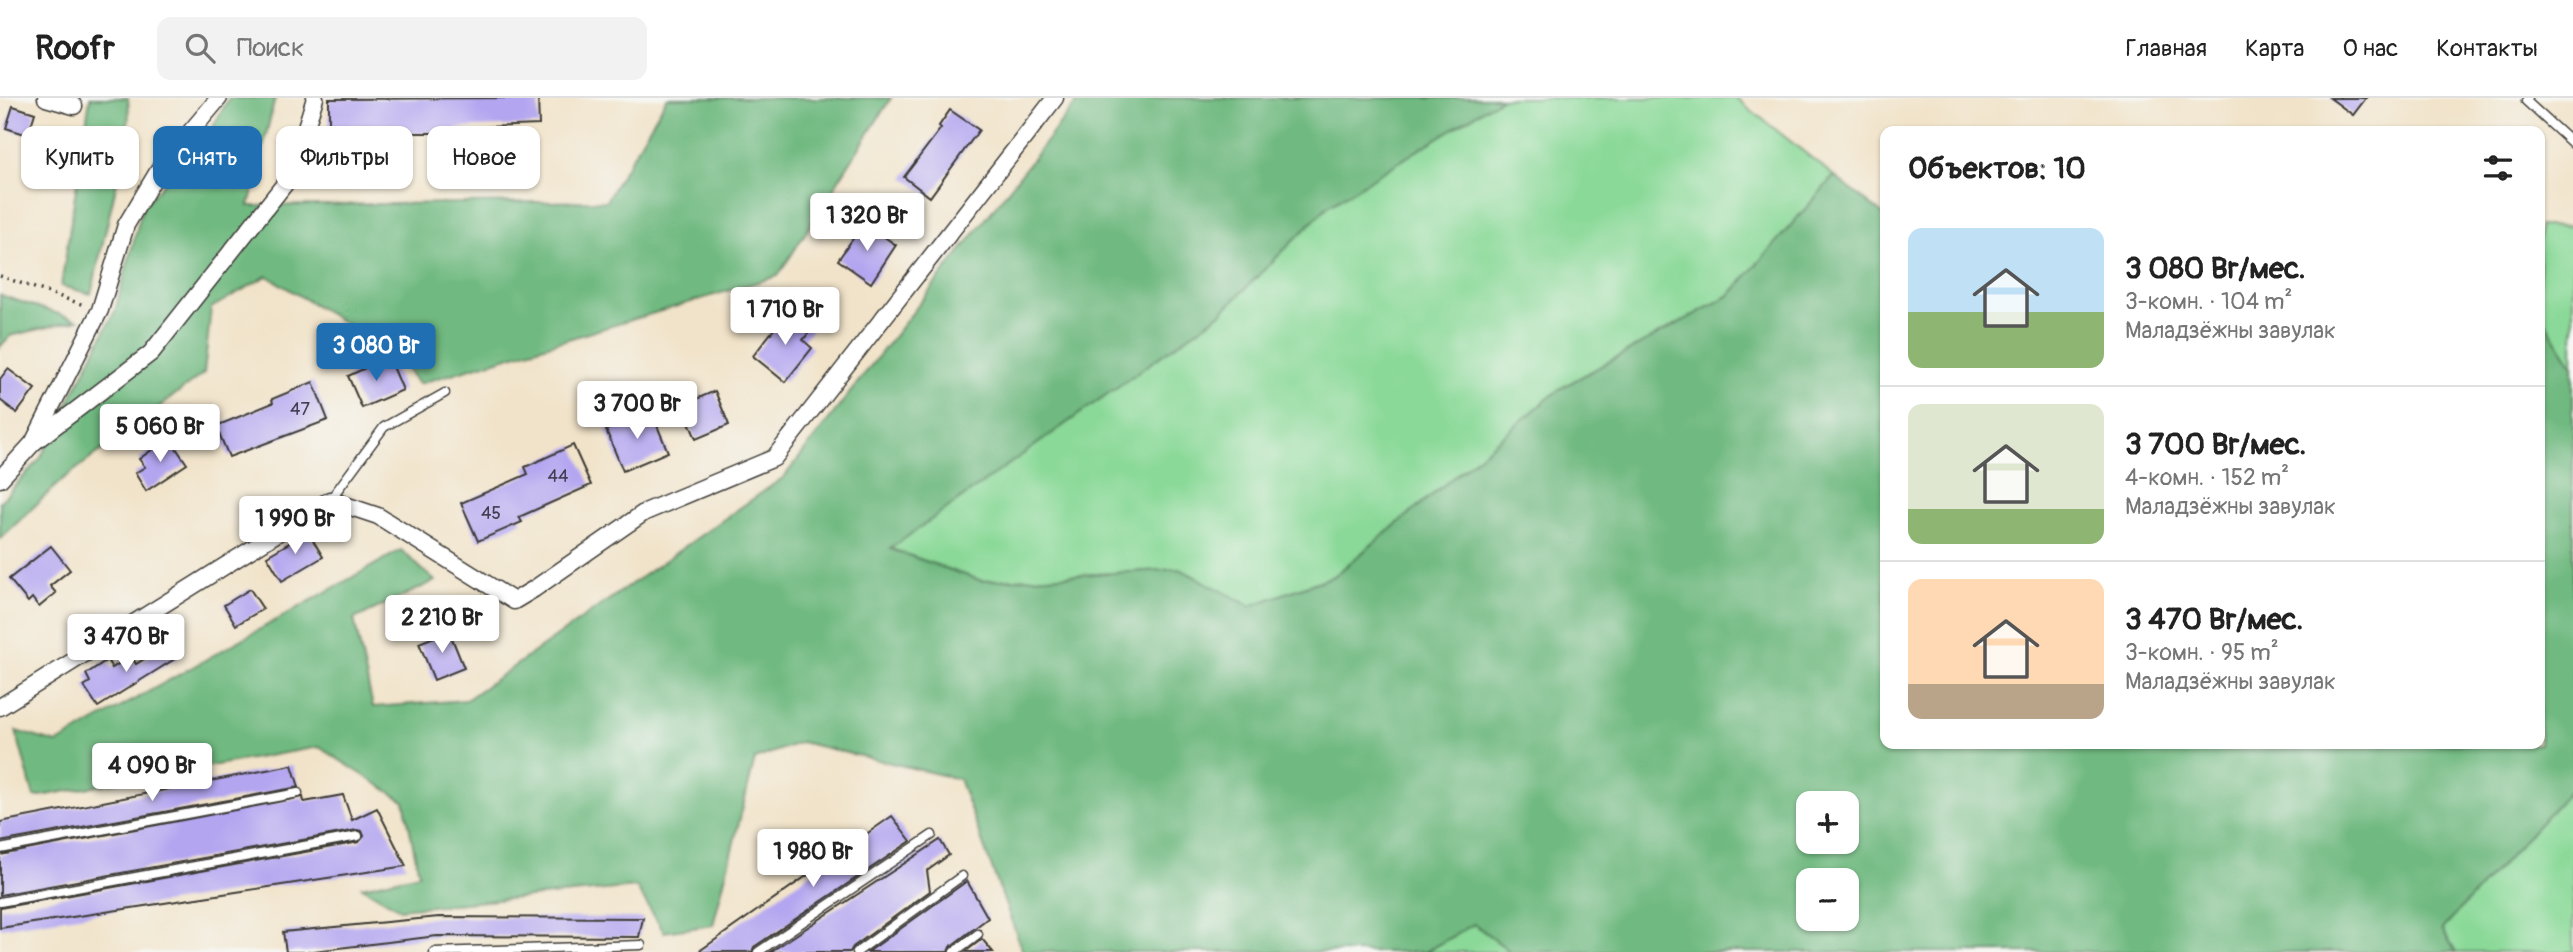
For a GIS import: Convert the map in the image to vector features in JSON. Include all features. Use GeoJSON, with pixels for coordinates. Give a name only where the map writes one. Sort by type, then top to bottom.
{"type":"FeatureCollection","features":[{"type":"Feature","properties":{"kind":"street"},"geometry":{"type":"LineString","coordinates":[[46,98],[74,106]]}},
{"type":"Feature","properties":{"kind":"street"},"geometry":{"type":"LineString","coordinates":[[33,443],[100,310],[126,225],[160,168],[219,98]]}},
{"type":"Feature","properties":{"kind":"street"},"geometry":{"type":"LineString","coordinates":[[0,479],[33,443],[151,353],[291,176],[315,98]]}},
{"type":"Feature","properties":{"kind":"street"},"geometry":{"type":"LineString","coordinates":[[0,707],[330,500],[378,516],[514,601],[645,512],[774,458],[1055,98]]}},
{"type":"Feature","properties":{"kind":"lane"},"geometry":{"type":"LineString","coordinates":[[2528,98],[2526,101],[2573,144]]}},
{"type":"Feature","properties":{"kind":"lane"},"geometry":{"type":"LineString","coordinates":[[330,500],[384,427],[445,393]]}},
{"type":"Feature","properties":{"kind":"lane"},"geometry":{"type":"LineString","coordinates":[[0,849],[298,793]]}},
{"type":"Feature","properties":{"kind":"lane"},"geometry":{"type":"LineString","coordinates":[[758,952],[932,835]]}},
{"type":"Feature","properties":{"kind":"lane"},"geometry":{"type":"LineString","coordinates":[[0,902],[358,836]]}},
{"type":"Feature","properties":{"kind":"lane"},"geometry":{"type":"LineString","coordinates":[[857,952],[961,876]]}},
{"type":"Feature","properties":{"kind":"lane"},"geometry":{"type":"LineString","coordinates":[[954,952],[978,934]]}},
{"type":"Feature","properties":{"kind":"lane"},"geometry":{"type":"LineString","coordinates":[[434,952],[641,944]]}},
{"type":"Feature","properties":{"kind":"path"},"geometry":{"type":"LineString","coordinates":[[0,275],[100,310]]}},
{"type":"Feature","properties":{"kind":"green space"},"geometry":{"type":"Polygon","coordinates":[[[90,98],[128,98],[128,126],[86,126],[90,98]]]}},
{"type":"Feature","properties":{"kind":"green space"},"geometry":{"type":"Polygon","coordinates":[[[229,98],[275,98],[262,152],[262,126],[213,126],[229,98]]]}},
{"type":"Feature","properties":{"kind":"green space"},"geometry":{"type":"Polygon","coordinates":[[[667,98],[891,98],[778,276],[418,384],[398,356],[267,276],[211,308],[204,373],[62,480],[0,539],[0,502],[40,459],[115,311],[143,206],[159,189],[253,189],[249,206],[606,201],[667,98]]]}},
{"type":"Feature","properties":{"kind":"green space"},"geometry":{"type":"Polygon","coordinates":[[[1080,98],[1502,98],[1328,206],[1221,313],[890,549],[982,581],[1180,569],[1250,606],[1334,576],[1561,388],[1730,295],[1834,176],[1880,212],[1880,749],[2545,749],[2545,322],[2573,366],[2573,787],[2442,929],[2456,952],[1511,952],[1474,924],[1425,952],[1023,952],[959,779],[801,742],[755,759],[713,925],[664,932],[636,887],[400,909],[362,887],[419,874],[404,801],[319,747],[34,797],[16,731],[57,743],[401,550],[435,581],[354,619],[373,707],[466,700],[784,477],[1080,98]]]}},
{"type":"Feature","properties":{"kind":"green space"},"geometry":{"type":"Polygon","coordinates":[[[1502,98],[1736,98],[1834,176],[1730,295],[1561,388],[1334,576],[1250,606],[1180,569],[982,581],[889,548],[1221,313],[1328,206],[1502,98]]]}},
{"type":"Feature","properties":{"kind":"green space"},"geometry":{"type":"Polygon","coordinates":[[[76,189],[115,189],[91,294],[61,286],[76,189]]]}},
{"type":"Feature","properties":{"kind":"green space"},"geometry":{"type":"Polygon","coordinates":[[[2545,226],[2573,227],[2573,366],[2545,322],[2545,226]]]}},
{"type":"Feature","properties":{"kind":"green space"},"geometry":{"type":"Polygon","coordinates":[[[0,295],[78,320],[10,336],[0,347],[0,295]]]}},
{"type":"Feature","properties":{"kind":"green space"},"geometry":{"type":"Polygon","coordinates":[[[2573,787],[2573,952],[2456,952],[2442,929],[2573,787]]]}},
{"type":"Feature","properties":{"kind":"green space"},"geometry":{"type":"Polygon","coordinates":[[[1474,924],[1511,952],[1425,952],[1474,924]]]}},
{"type":"Feature","properties":{"kind":"building"},"geometry":{"type":"Polygon","coordinates":[[[538,98],[539,125],[427,126],[427,133],[413,133],[413,126],[329,126],[329,99],[538,98]]]}},
{"type":"Feature","properties":{"kind":"building"},"geometry":{"type":"Polygon","coordinates":[[[2330,98],[2366,98],[2353,115],[2330,98]]]}},
{"type":"Feature","properties":{"kind":"building"},"geometry":{"type":"Polygon","coordinates":[[[13,106],[35,113],[31,126],[21,126],[21,133],[6,128],[13,106]]]}},
{"type":"Feature","properties":{"kind":"building"},"geometry":{"type":"Polygon","coordinates":[[[950,110],[979,130],[930,197],[904,177],[941,128],[939,126],[950,110]]]}},
{"type":"Feature","properties":{"kind":"building"},"geometry":{"type":"Polygon","coordinates":[[[864,223],[896,245],[871,283],[838,260],[864,223]]]}},
{"type":"Feature","properties":{"kind":"building"},"geometry":{"type":"Polygon","coordinates":[[[789,310],[812,329],[803,340],[812,348],[785,382],[753,356],[789,310]]]}},
{"type":"Feature","properties":{"kind":"building"},"geometry":{"type":"Polygon","coordinates":[[[389,357],[403,390],[362,408],[348,376],[389,357]]]}},
{"type":"Feature","properties":{"kind":"building"},"geometry":{"type":"Polygon","coordinates":[[[8,369],[35,389],[17,413],[0,400],[0,379],[8,369]]]}},
{"type":"Feature","properties":{"kind":"building"},"geometry":{"type":"Polygon","coordinates":[[[313,382],[328,420],[229,457],[216,426],[273,403],[272,399],[313,382]]]}},
{"type":"Feature","properties":{"kind":"building"},"geometry":{"type":"Polygon","coordinates":[[[715,391],[729,425],[696,439],[682,405],[715,391]]]}},
{"type":"Feature","properties":{"kind":"building"},"geometry":{"type":"Polygon","coordinates":[[[651,411],[668,452],[623,471],[606,430],[651,411]]]}},
{"type":"Feature","properties":{"kind":"building"},"geometry":{"type":"Polygon","coordinates":[[[169,438],[187,464],[146,491],[135,473],[145,467],[139,459],[169,438]]]}},
{"type":"Feature","properties":{"kind":"building"},"geometry":{"type":"Polygon","coordinates":[[[573,445],[591,485],[519,517],[522,522],[478,541],[461,503],[528,474],[525,467],[573,445]]]}},
{"type":"Feature","properties":{"kind":"building"},"geometry":{"type":"Polygon","coordinates":[[[308,532],[323,557],[282,581],[267,556],[308,532]]]}},
{"type":"Feature","properties":{"kind":"building"},"geometry":{"type":"Polygon","coordinates":[[[51,546],[70,570],[50,586],[56,593],[39,607],[32,598],[28,602],[9,579],[51,546]]]}},
{"type":"Feature","properties":{"kind":"building"},"geometry":{"type":"Polygon","coordinates":[[[250,589],[263,609],[236,625],[224,605],[250,589]]]}},
{"type":"Feature","properties":{"kind":"building"},"geometry":{"type":"Polygon","coordinates":[[[449,631],[464,668],[434,680],[419,643],[449,631]]]}},
{"type":"Feature","properties":{"kind":"building"},"geometry":{"type":"Polygon","coordinates":[[[173,641],[181,655],[98,707],[84,686],[90,682],[86,674],[107,660],[112,668],[131,656],[136,664],[173,641]]]}},
{"type":"Feature","properties":{"kind":"building"},"geometry":{"type":"Polygon","coordinates":[[[292,765],[299,787],[0,842],[0,822],[292,765]]]}},
{"type":"Feature","properties":{"kind":"building"},"geometry":{"type":"Polygon","coordinates":[[[343,795],[352,820],[377,808],[406,866],[0,928],[0,908],[359,842],[364,836],[362,831],[357,830],[0,895],[0,855],[303,797],[304,802],[343,795]]]}},
{"type":"Feature","properties":{"kind":"building"},"geometry":{"type":"Polygon","coordinates":[[[892,816],[911,841],[754,947],[752,952],[698,952],[892,816]]]}},
{"type":"Feature","properties":{"kind":"building"},"geometry":{"type":"Polygon","coordinates":[[[940,840],[949,855],[927,871],[930,891],[853,947],[850,952],[770,952],[940,840]]]}},
{"type":"Feature","properties":{"kind":"building"},"geometry":{"type":"Polygon","coordinates":[[[967,881],[988,918],[950,947],[948,952],[868,952],[967,881]]]}},
{"type":"Feature","properties":{"kind":"building"},"geometry":{"type":"Polygon","coordinates":[[[439,917],[643,918],[639,937],[437,936],[306,952],[286,952],[283,932],[439,917]]]}},
{"type":"Feature","properties":{"kind":"building"},"geometry":{"type":"Polygon","coordinates":[[[982,939],[993,952],[965,952],[982,939]]]}}]}
